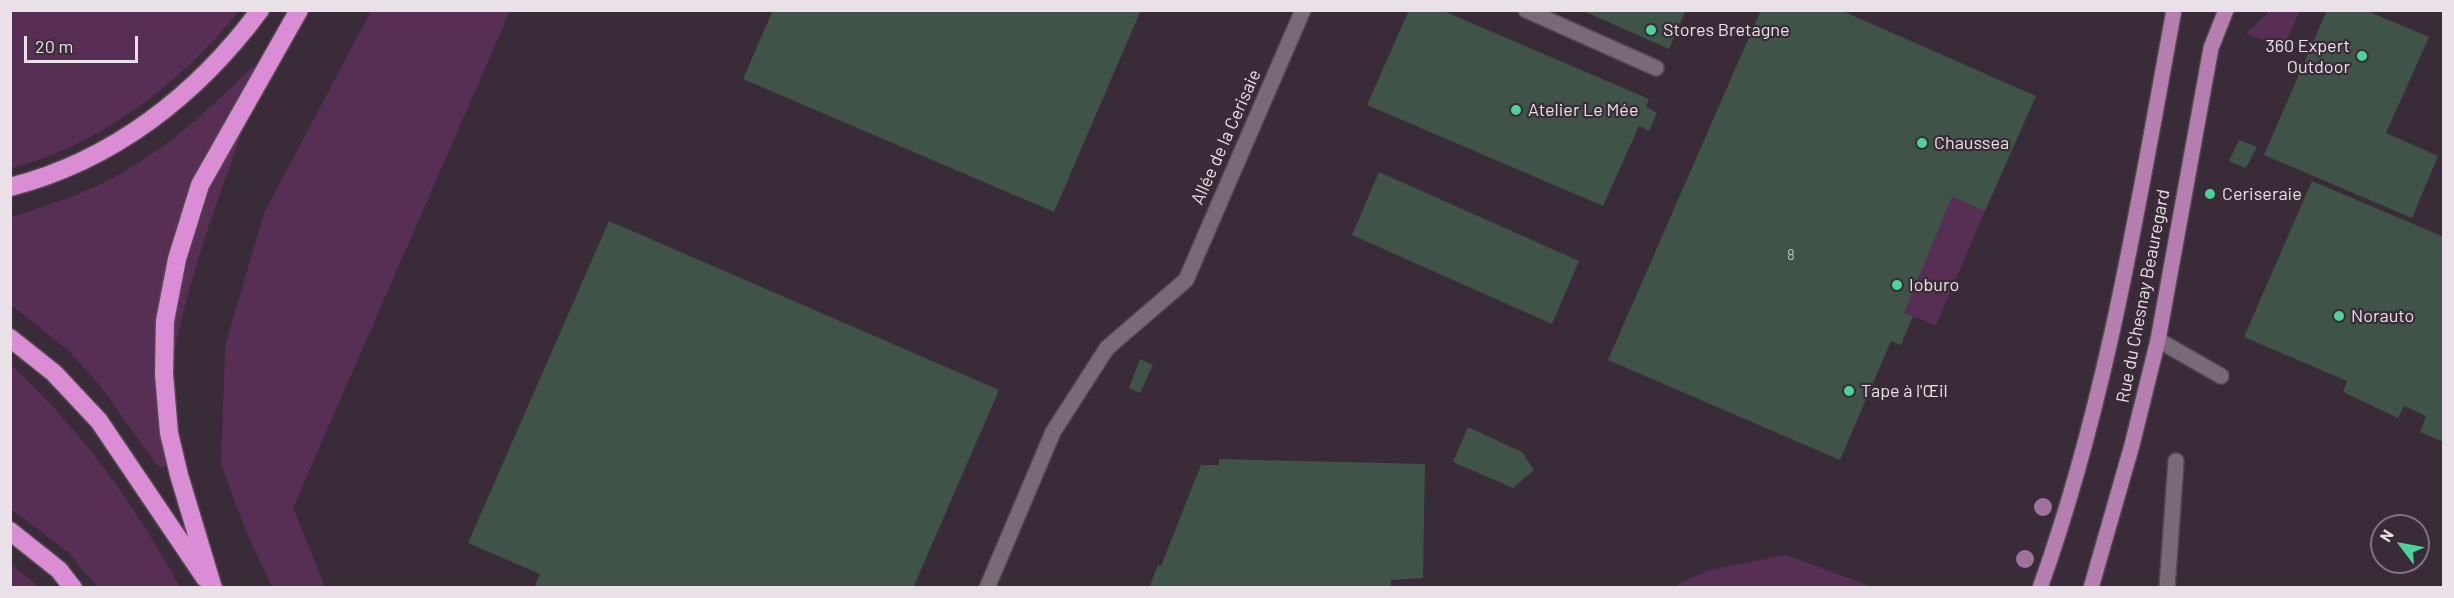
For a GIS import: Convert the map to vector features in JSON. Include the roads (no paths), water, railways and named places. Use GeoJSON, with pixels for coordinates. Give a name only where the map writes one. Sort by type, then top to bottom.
{"type":"FeatureCollection","features":[{"type":"Feature","properties":{"kind":"highway"},"geometry":{"type":"LineString","coordinates":[[10,187],[34,181],[87,159],[172,106],[223,56],[260,10]]}},
{"type":"Feature","properties":{"kind":"highway"},"geometry":{"type":"LineString","coordinates":[[212,588],[169,433],[164,374],[165,321],[177,259],[200,185],[298,10]]}},
{"type":"Feature","properties":{"kind":"highway"},"geometry":{"type":"LineString","coordinates":[[10,338],[54,373],[99,421],[212,588]]}},
{"type":"Feature","properties":{"kind":"highway"},"geometry":{"type":"LineString","coordinates":[[10,531],[59,570],[73,588]]}},
{"type":"Feature","properties":{"kind":"main road","name":"Rue du Chesnay Beauregard"},"geometry":{"type":"LineString","coordinates":[[2040,588],[2071,488],[2116,320],[2174,10]]}},
{"type":"Feature","properties":{"kind":"main road","name":"Rue du Chesnay Beauregard"},"geometry":{"type":"LineString","coordinates":[[2091,588],[2132,445],[2158,340],[2211,48],[2226,10]]}},
{"type":"Feature","properties":{"kind":"street","name":"Allée de la Cerisaie"},"geometry":{"type":"LineString","coordinates":[[987,588],[1053,432],[1107,348],[1186,280],[1303,10]]}},
{"type":"Feature","properties":{"kind":"street"},"geometry":{"type":"LineString","coordinates":[[1526,10],[1656,68]]}},
{"type":"Feature","properties":{"kind":"street"},"geometry":{"type":"LineString","coordinates":[[2158,340],[2221,376]]}},
{"type":"Feature","properties":{"kind":"street"},"geometry":{"type":"LineString","coordinates":[[2167,588],[2176,461]]}},
{"type":"Feature","properties":{"kind":"place","name":"Stores Bretagne"},"geometry":{"type":"Point","coordinates":[1651,30]}},
{"type":"Feature","properties":{"kind":"place","name":"360 Expert Outdoor"},"geometry":{"type":"Point","coordinates":[2362,56]}},
{"type":"Feature","properties":{"kind":"place","name":"Atelier Le Mée"},"geometry":{"type":"Point","coordinates":[1516,110]}},
{"type":"Feature","properties":{"kind":"place","name":"Chaussea"},"geometry":{"type":"Point","coordinates":[1922,143]}},
{"type":"Feature","properties":{"kind":"place","name":"Ceriseraie"},"geometry":{"type":"Point","coordinates":[2210,194]}},
{"type":"Feature","properties":{"kind":"place","name":"Ioburo"},"geometry":{"type":"Point","coordinates":[1897,285]}},
{"type":"Feature","properties":{"kind":"place","name":"Norauto"},"geometry":{"type":"Point","coordinates":[2339,316]}},
{"type":"Feature","properties":{"kind":"place","name":"Tape à l'Œil"},"geometry":{"type":"Point","coordinates":[1849,391]}}]}
